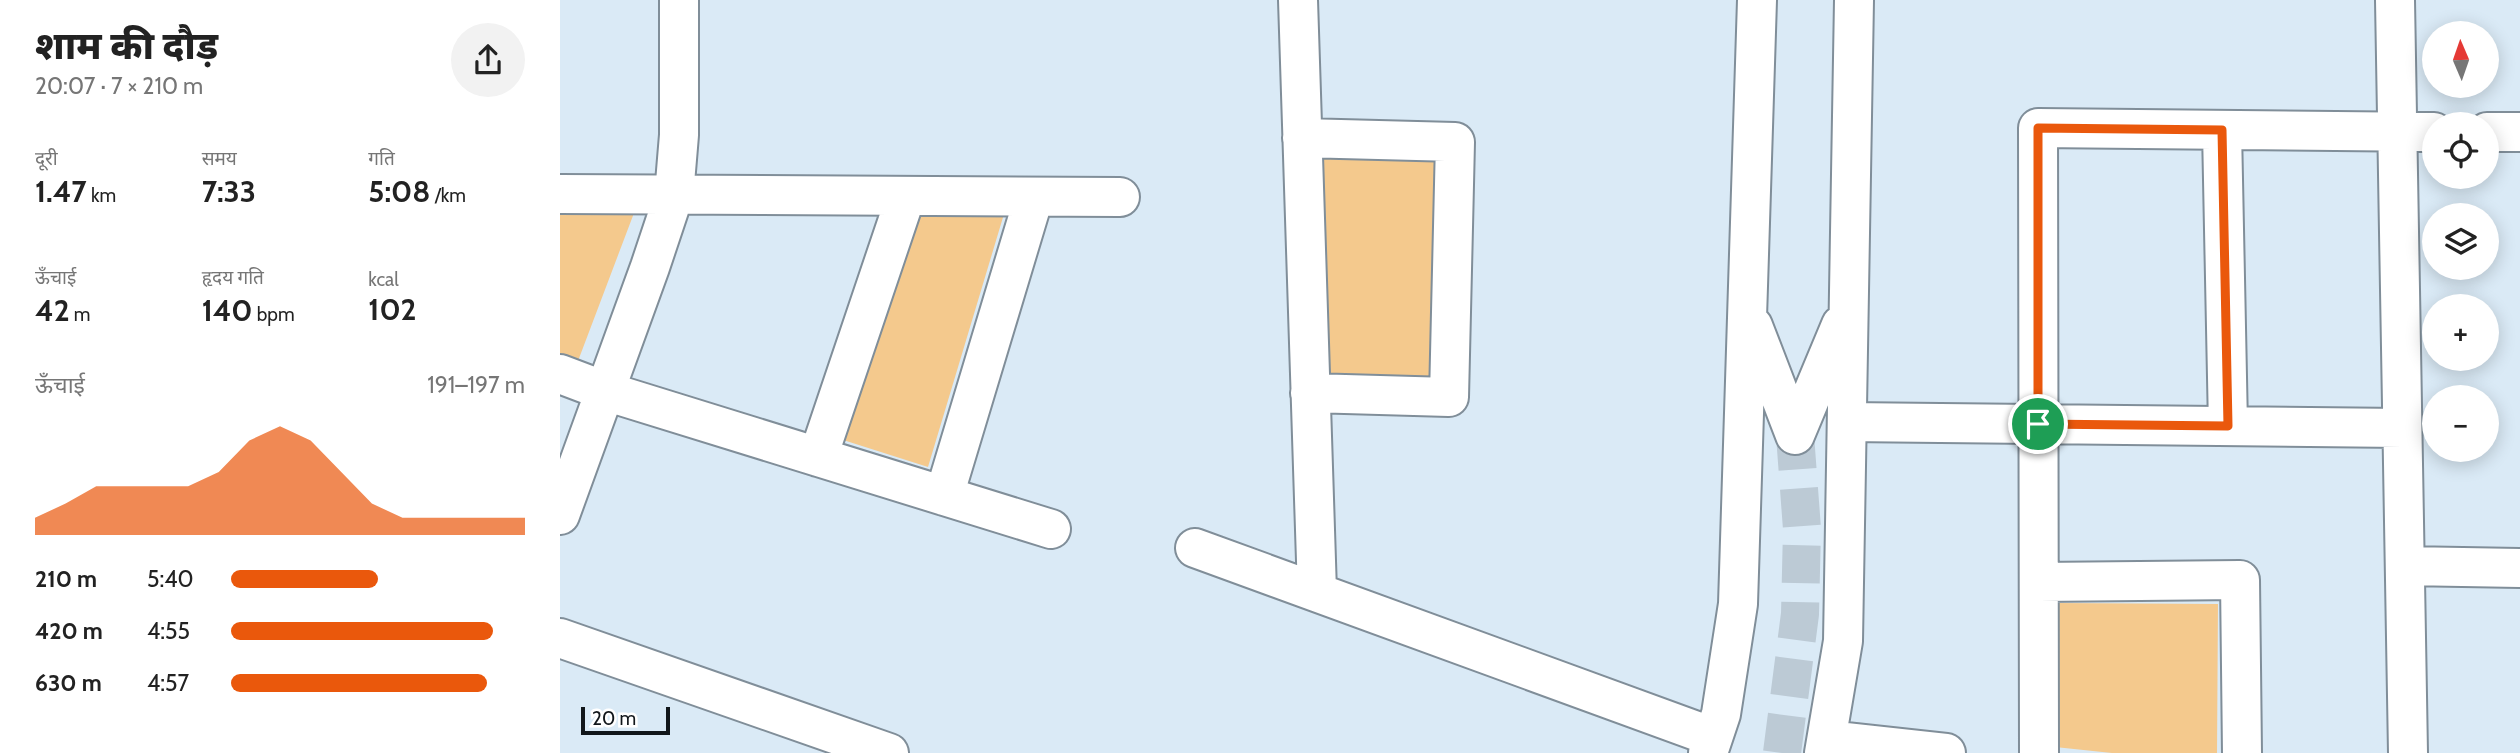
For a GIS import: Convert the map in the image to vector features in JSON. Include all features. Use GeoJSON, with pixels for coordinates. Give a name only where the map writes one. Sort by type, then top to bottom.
{"type":"FeatureCollection","features":[{"type":"Feature","properties":{"kind":"street"},"geometry":{"type":"LineString","coordinates":[[560,515],[674,195],[679,135],[678,0]]}},
{"type":"Feature","properties":{"kind":"street"},"geometry":{"type":"LineString","coordinates":[[1298,0],[1317,592]]}},
{"type":"Feature","properties":{"kind":"street"},"geometry":{"type":"LineString","coordinates":[[1195,548],[1317,592],[1710,745],[1720,714],[1738,604],[1757,0]]}},
{"type":"Feature","properties":{"kind":"street"},"geometry":{"type":"LineString","coordinates":[[1854,0],[1843,641],[1826,746],[1946,753]]}},
{"type":"Feature","properties":{"kind":"street"},"geometry":{"type":"LineString","coordinates":[[2395,0],[2416,132],[2402,428],[2408,753]]}},
{"type":"Feature","properties":{"kind":"street"},"geometry":{"type":"LineString","coordinates":[[2039,753],[2038,128],[2416,132]]}},
{"type":"Feature","properties":{"kind":"street"},"geometry":{"type":"LineString","coordinates":[[2222,130],[2228,426]]}},
{"type":"Feature","properties":{"kind":"street"},"geometry":{"type":"LineString","coordinates":[[2499,132],[2520,132]]}},
{"type":"Feature","properties":{"kind":"street"},"geometry":{"type":"LineString","coordinates":[[1302,138],[1455,142],[1449,397],[1310,393]]}},
{"type":"Feature","properties":{"kind":"street"},"geometry":{"type":"LineString","coordinates":[[560,194],[1120,197]]}},
{"type":"Feature","properties":{"kind":"street"},"geometry":{"type":"LineString","coordinates":[[818,457],[906,196]]}},
{"type":"Feature","properties":{"kind":"street"},"geometry":{"type":"LineString","coordinates":[[944,496],[1034,197]]}},
{"type":"Feature","properties":{"kind":"street"},"geometry":{"type":"LineString","coordinates":[[1747,309],[1795,435],[1849,304]]}},
{"type":"Feature","properties":{"kind":"street"},"geometry":{"type":"LineString","coordinates":[[560,374],[605,391],[1051,529]]}},
{"type":"Feature","properties":{"kind":"street"},"geometry":{"type":"LineString","coordinates":[[1847,422],[2402,428]]}},
{"type":"Feature","properties":{"kind":"street"},"geometry":{"type":"LineString","coordinates":[[2405,566],[2520,568]]}},
{"type":"Feature","properties":{"kind":"street"},"geometry":{"type":"LineString","coordinates":[[2039,582],[2240,580],[2242,753]]}},
{"type":"Feature","properties":{"kind":"street"},"geometry":{"type":"LineString","coordinates":[[560,639],[889,753]]}},
{"type":"Feature","properties":{"kind":"shaded area"},"geometry":{"type":"Polygon","coordinates":[[[1318,154],[1440,157],[1432,384],[1324,378],[1318,154]]]}},
{"type":"Feature","properties":{"kind":"shaded area"},"geometry":{"type":"Polygon","coordinates":[[[920,211],[1004,214],[928,467],[840,439],[920,211]]]}},
{"type":"Feature","properties":{"kind":"shaded area"},"geometry":{"type":"Polygon","coordinates":[[[560,212],[634,213],[578,361],[560,355],[560,212]]]}},
{"type":"Feature","properties":{"kind":"shaded area"},"geometry":{"type":"Polygon","coordinates":[[[2055,603],[2218,604],[2217,753],[2112,753],[2055,747],[2055,603]]]}},
{"type":"Feature","properties":{"kind":"tunnel"},"geometry":{"type":"LineString","coordinates":[[1782,753],[1800,614],[1802,529],[1795,435]]}},
{"type":"Feature","properties":{"kind":"route"},"geometry":{"type":"LineString","coordinates":[[2038,128],[2222,130],[2228,426],[2038,424],[2038,128]]}}]}
